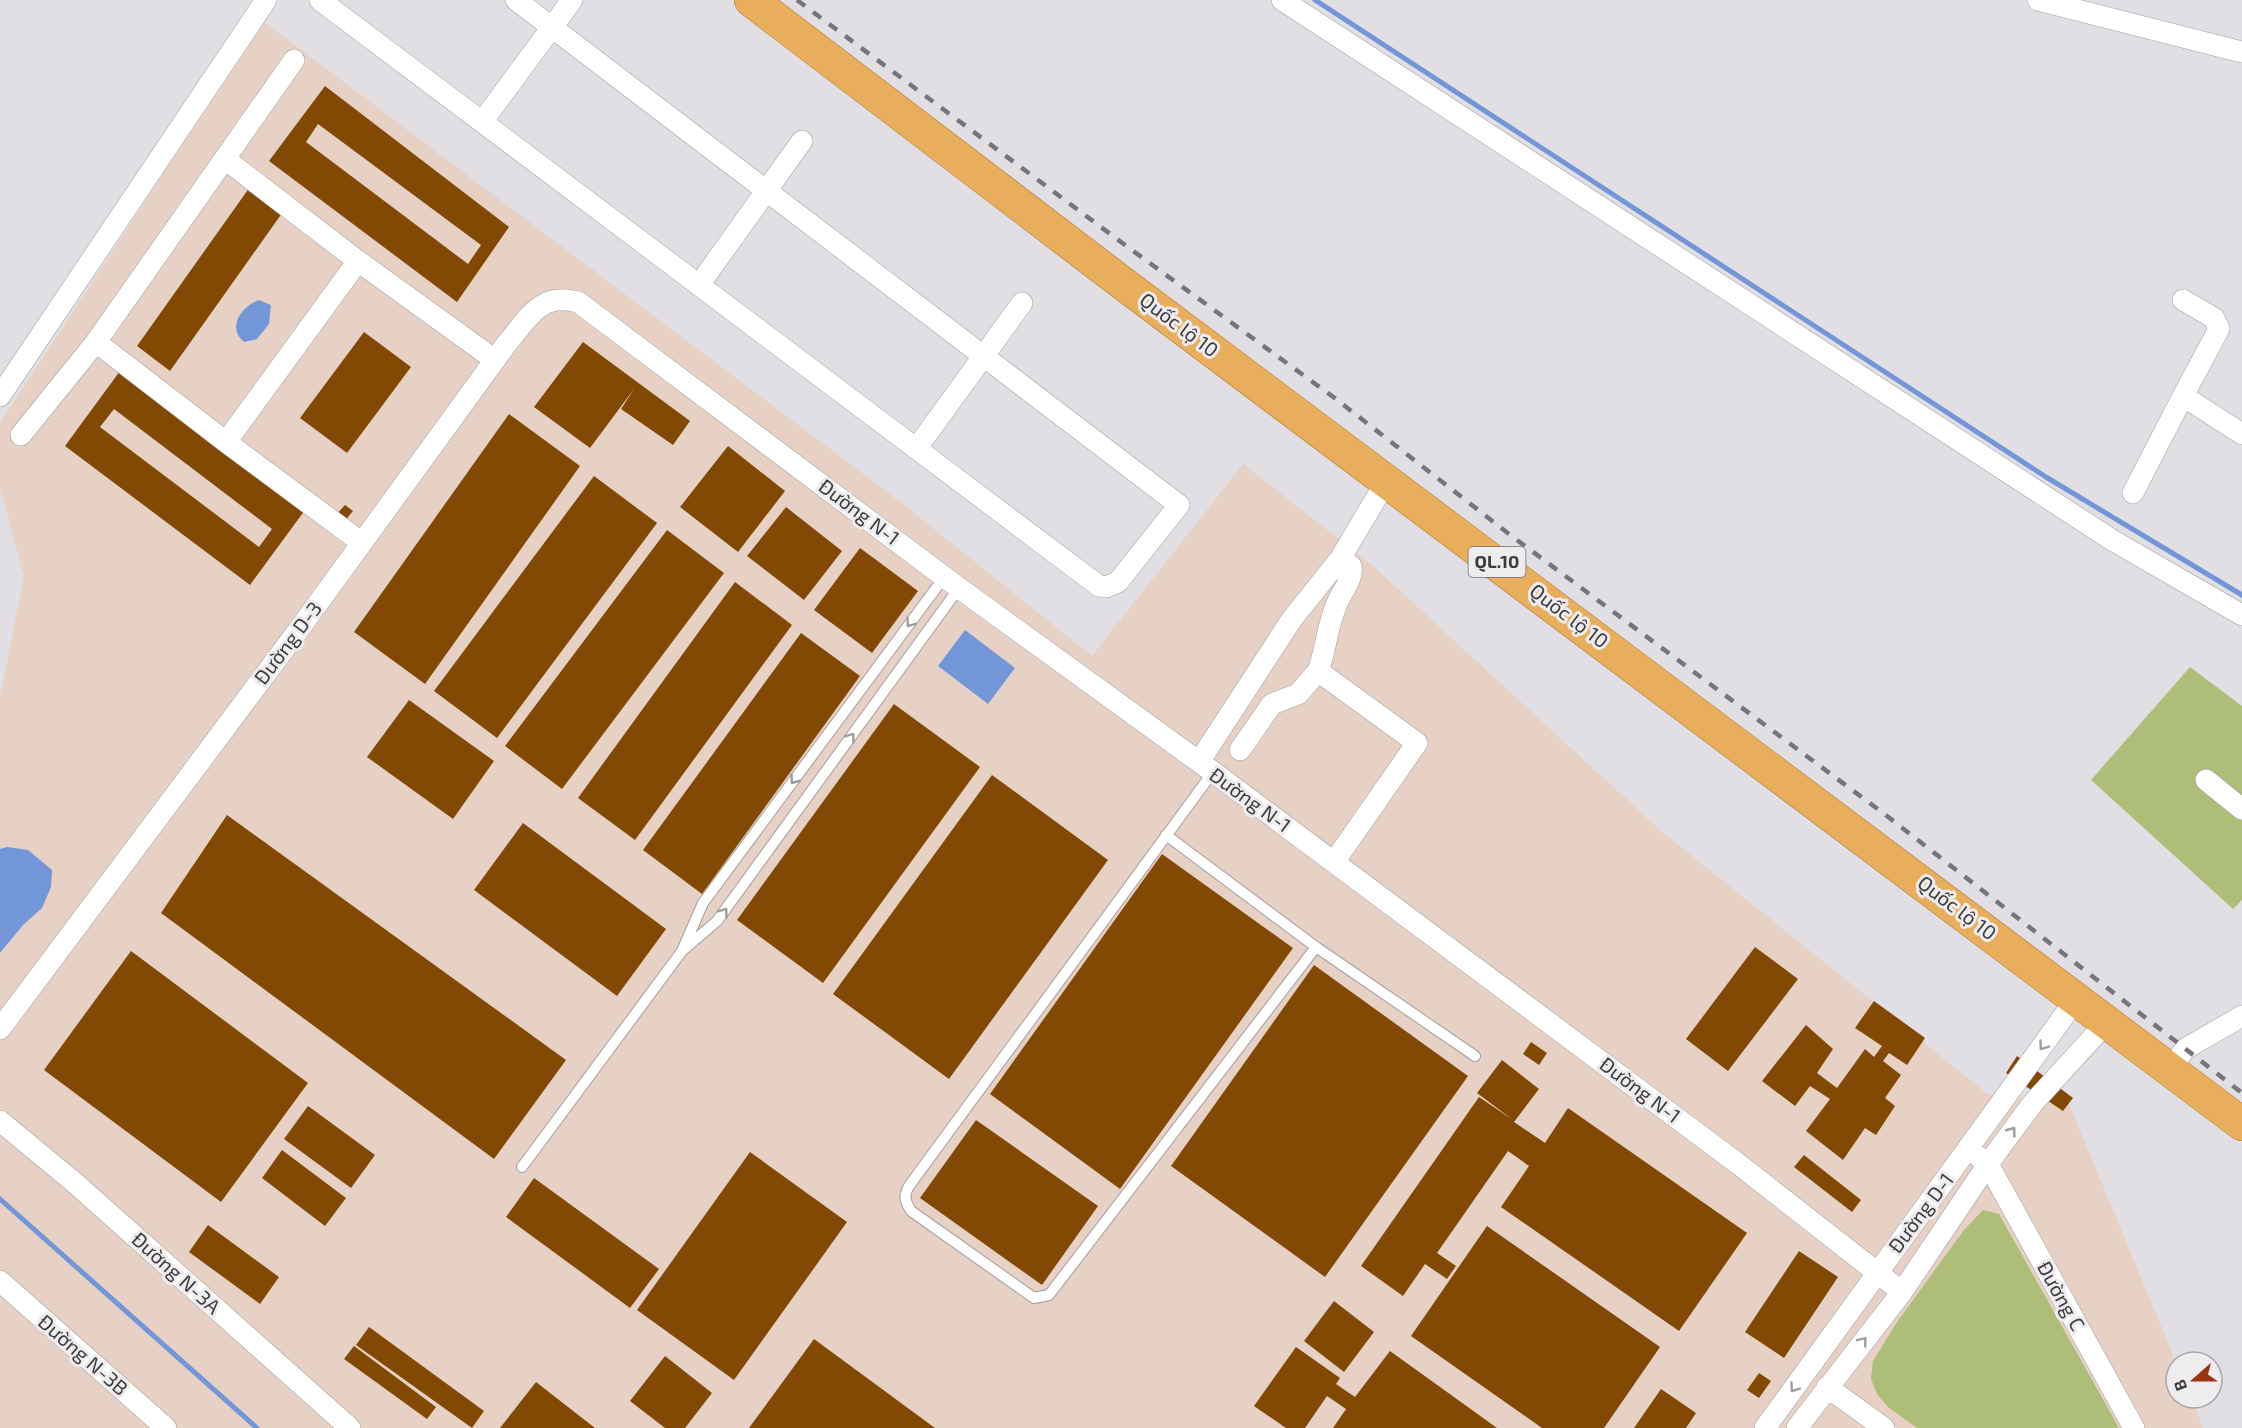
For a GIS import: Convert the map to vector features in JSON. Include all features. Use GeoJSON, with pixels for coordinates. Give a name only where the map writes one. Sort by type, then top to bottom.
{"type":"FeatureCollection","features":[{"type":"Feature","properties":{"kind":"highway","name":"Quốc lộ 10"},"geometry":{"type":"LineString","coordinates":[[751,0],[2242,1124]]}},
{"type":"Feature","properties":{"kind":"street"},"geometry":{"type":"LineString","coordinates":[[0,396],[266,0]]}},
{"type":"Feature","properties":{"kind":"street"},"geometry":{"type":"LineString","coordinates":[[320,0],[1103,588],[1118,582],[1179,505],[516,0]]}},
{"type":"Feature","properties":{"kind":"street"},"geometry":{"type":"LineString","coordinates":[[482,122],[572,0]]}},
{"type":"Feature","properties":{"kind":"street"},"geometry":{"type":"LineString","coordinates":[[1282,0],[2112,540],[2242,615]]}},
{"type":"Feature","properties":{"kind":"street"},"geometry":{"type":"LineString","coordinates":[[2038,0],[2242,52]]}},
{"type":"Feature","properties":{"kind":"street"},"geometry":{"type":"LineString","coordinates":[[21,435],[96,342],[294,60]]}},
{"type":"Feature","properties":{"kind":"street"},"geometry":{"type":"LineString","coordinates":[[699,285],[802,141]]}},
{"type":"Feature","properties":{"kind":"street"},"geometry":{"type":"LineString","coordinates":[[225,159],[358,261],[495,360]]}},
{"type":"Feature","properties":{"kind":"street"},"geometry":{"type":"LineString","coordinates":[[226,442],[358,261]]}},
{"type":"Feature","properties":{"kind":"street","name":"Đường D-3"},"geometry":{"type":"LineString","coordinates":[[0,1029],[524,323],[546,301],[564,298],[578,302],[594,314]]}},
{"type":"Feature","properties":{"kind":"street"},"geometry":{"type":"LineString","coordinates":[[2133,493],[2219,329],[2214,318],[2183,300]]}},
{"type":"Feature","properties":{"kind":"street"},"geometry":{"type":"LineString","coordinates":[[916,448],[1022,303]]}},
{"type":"Feature","properties":{"kind":"street","name":"Đường N-1"},"geometry":{"type":"LineString","coordinates":[[594,314],[1737,1163],[1902,1292]]}},
{"type":"Feature","properties":{"kind":"street"},"geometry":{"type":"LineString","coordinates":[[96,342],[362,543]]}},
{"type":"Feature","properties":{"kind":"street"},"geometry":{"type":"LineString","coordinates":[[2183,396],[2242,434]]}},
{"type":"Feature","properties":{"kind":"street"},"geometry":{"type":"LineString","coordinates":[[1206,767],[1292,619],[1340,559],[1387,480]]}},
{"type":"Feature","properties":{"kind":"street"},"geometry":{"type":"LineString","coordinates":[[1240,750],[1272,704],[1298,694],[1318,671],[1326,651],[1335,607],[1352,574],[1351,566],[1340,559]]}},
{"type":"Feature","properties":{"kind":"street"},"geometry":{"type":"LineString","coordinates":[[1318,671],[1417,743],[1334,862]]}},
{"type":"Feature","properties":{"kind":"street"},"geometry":{"type":"LineString","coordinates":[[2206,780],[2242,809]]}},
{"type":"Feature","properties":{"kind":"street","name":"Đường D-1"},"geometry":{"type":"LineString","coordinates":[[1765,1428],[2077,998]]}},
{"type":"Feature","properties":{"kind":"street"},"geometry":{"type":"LineString","coordinates":[[2170,1070],[2185,1049],[2242,1016]]}},
{"type":"Feature","properties":{"kind":"street","name":"Đường D-1"},"geometry":{"type":"LineString","coordinates":[[1797,1428],[1902,1292],[1988,1164],[2033,1103],[2108,1021]]}},
{"type":"Feature","properties":{"kind":"street","name":"Đường N-3A"},"geometry":{"type":"LineString","coordinates":[[0,1121],[75,1183],[350,1428]]}},
{"type":"Feature","properties":{"kind":"street"},"geometry":{"type":"LineString","coordinates":[[1968,1150],[1988,1164]]}},
{"type":"Feature","properties":{"kind":"street","name":"Đường C"},"geometry":{"type":"LineString","coordinates":[[1988,1164],[2134,1428]]}},
{"type":"Feature","properties":{"kind":"street","name":"Đường N-3B"},"geometry":{"type":"LineString","coordinates":[[0,1281],[166,1428]]}},
{"type":"Feature","properties":{"kind":"street"},"geometry":{"type":"LineString","coordinates":[[1827,1387],[1884,1428]]}},
{"type":"Feature","properties":{"kind":"lane"},"geometry":{"type":"LineString","coordinates":[[682,951],[702,903],[952,582]]}},
{"type":"Feature","properties":{"kind":"lane"},"geometry":{"type":"LineString","coordinates":[[522,1167],[682,951],[717,921],[952,582]]}},
{"type":"Feature","properties":{"kind":"lane"},"geometry":{"type":"LineString","coordinates":[[1206,767],[1166,835],[909,1186],[905,1193],[905,1201],[911,1211],[1034,1298],[1049,1295],[1316,947]]}},
{"type":"Feature","properties":{"kind":"lane"},"geometry":{"type":"LineString","coordinates":[[1166,835],[1316,947],[1475,1056]]}},
{"type":"Feature","properties":{"kind":"shaded area"},"geometry":{"type":"Polygon","coordinates":[[[263,21],[903,504],[1092,656],[1243,464],[1372,565],[1661,831],[1989,1095],[2059,1101],[2069,1104],[2171,1350],[2164,1350],[2164,1410],[2196,1410],[2203,1428],[0,1428],[0,698],[24,577],[0,487],[0,423],[263,21]]]}},
{"type":"Feature","properties":{"kind":"green space"},"geometry":{"type":"Polygon","coordinates":[[[2190,667],[2242,706],[2242,900],[2233,909],[2091,780],[2190,667]]]}},
{"type":"Feature","properties":{"kind":"green space"},"geometry":{"type":"Polygon","coordinates":[[[1983,1210],[1999,1214],[2119,1428],[1917,1428],[1888,1407],[1877,1394],[1871,1379],[1873,1361],[1897,1322],[1964,1230],[1983,1210]]]}},
{"type":"Feature","properties":{"kind":"water"},"geometry":{"type":"Polygon","coordinates":[[[259,300],[271,305],[269,324],[257,339],[244,342],[236,330],[238,318],[247,307],[259,300]]]}},
{"type":"Feature","properties":{"kind":"water"},"geometry":{"type":"Polygon","coordinates":[[[965,630],[1015,668],[988,704],[938,666],[965,630]]]}},
{"type":"Feature","properties":{"kind":"water"},"geometry":{"type":"Polygon","coordinates":[[[7,847],[28,850],[52,870],[51,887],[42,908],[23,925],[0,953],[0,849],[7,847]]]}},
{"type":"Feature","properties":{"kind":"building"},"geometry":{"type":"Polygon","coordinates":[[[325,86],[509,227],[457,302],[269,161],[325,86]],[[318,124],[306,142],[468,264],[481,245],[318,124]]]}},
{"type":"Feature","properties":{"kind":"building"},"geometry":{"type":"Polygon","coordinates":[[[252,184],[285,209],[170,371],[137,346],[252,184]]]}},
{"type":"Feature","properties":{"kind":"building"},"geometry":{"type":"Polygon","coordinates":[[[364,332],[411,367],[347,453],[300,418],[364,332]]]}},
{"type":"Feature","properties":{"kind":"building"},"geometry":{"type":"Polygon","coordinates":[[[583,342],[690,421],[673,445],[621,409],[634,389],[590,448],[534,407],[583,342]]]}},
{"type":"Feature","properties":{"kind":"building"},"geometry":{"type":"Polygon","coordinates":[[[120,371],[305,510],[250,585],[65,446],[120,371]],[[114,409],[100,427],[259,547],[272,529],[114,409]]]}},
{"type":"Feature","properties":{"kind":"building"},"geometry":{"type":"Polygon","coordinates":[[[509,414],[580,466],[425,684],[354,632],[509,414]]]}},
{"type":"Feature","properties":{"kind":"building"},"geometry":{"type":"Polygon","coordinates":[[[728,446],[785,491],[738,552],[680,507],[728,446]]]}},
{"type":"Feature","properties":{"kind":"building"},"geometry":{"type":"Polygon","coordinates":[[[594,476],[657,523],[497,738],[434,691],[594,476]]]}},
{"type":"Feature","properties":{"kind":"building"},"geometry":{"type":"Polygon","coordinates":[[[345,505],[353,511],[343,523],[335,516],[345,505]]]}},
{"type":"Feature","properties":{"kind":"building"},"geometry":{"type":"Polygon","coordinates":[[[786,507],[842,551],[804,600],[747,556],[786,507]]]}},
{"type":"Feature","properties":{"kind":"building"},"geometry":{"type":"Polygon","coordinates":[[[667,530],[724,573],[562,789],[505,746],[667,530]]]}},
{"type":"Feature","properties":{"kind":"building"},"geometry":{"type":"Polygon","coordinates":[[[860,548],[918,591],[872,653],[814,610],[860,548]]]}},
{"type":"Feature","properties":{"kind":"building"},"geometry":{"type":"Polygon","coordinates":[[[735,582],[792,625],[635,840],[578,798],[735,582]]]}},
{"type":"Feature","properties":{"kind":"building"},"geometry":{"type":"Polygon","coordinates":[[[801,633],[860,676],[702,894],[643,850],[801,633]]]}},
{"type":"Feature","properties":{"kind":"building"},"geometry":{"type":"Polygon","coordinates":[[[409,700],[494,761],[453,819],[367,757],[409,700]]]}},
{"type":"Feature","properties":{"kind":"building"},"geometry":{"type":"Polygon","coordinates":[[[894,704],[980,767],[823,983],[737,920],[894,704]]]}},
{"type":"Feature","properties":{"kind":"building"},"geometry":{"type":"Polygon","coordinates":[[[992,775],[1108,860],[949,1079],[833,994],[992,775]]]}},
{"type":"Feature","properties":{"kind":"building"},"geometry":{"type":"Polygon","coordinates":[[[227,815],[566,1060],[494,1159],[161,913],[227,815]]]}},
{"type":"Feature","properties":{"kind":"building"},"geometry":{"type":"Polygon","coordinates":[[[523,823],[666,929],[617,996],[474,890],[523,823]]]}},
{"type":"Feature","properties":{"kind":"building"},"geometry":{"type":"Polygon","coordinates":[[[1162,854],[1293,948],[1120,1189],[990,1094],[1162,854]]]}},
{"type":"Feature","properties":{"kind":"building"},"geometry":{"type":"Polygon","coordinates":[[[1755,947],[1798,979],[1728,1071],[1686,1039],[1755,947]]]}},
{"type":"Feature","properties":{"kind":"building"},"geometry":{"type":"Polygon","coordinates":[[[131,951],[308,1083],[221,1202],[44,1070],[131,951]]]}},
{"type":"Feature","properties":{"kind":"building"},"geometry":{"type":"Polygon","coordinates":[[[1314,965],[1468,1076],[1325,1277],[1171,1166],[1314,965]]]}},
{"type":"Feature","properties":{"kind":"building"},"geometry":{"type":"Polygon","coordinates":[[[1874,1001],[1925,1038],[1907,1065],[1889,1053],[1883,1061],[1901,1075],[1885,1098],[1895,1106],[1876,1135],[1865,1128],[1843,1160],[1806,1131],[1830,1099],[1810,1086],[1795,1106],[1762,1081],[1806,1025],[1833,1049],[1817,1073],[1837,1088],[1865,1049],[1874,1057],[1882,1046],[1855,1028],[1874,1001]]]}},
{"type":"Feature","properties":{"kind":"building"},"geometry":{"type":"Polygon","coordinates":[[[1531,1042],[1547,1053],[1539,1065],[1523,1054],[1531,1042]]]}},
{"type":"Feature","properties":{"kind":"building"},"geometry":{"type":"Polygon","coordinates":[[[2017,1056],[2073,1098],[2063,1111],[2006,1073],[2017,1056]]]}},
{"type":"Feature","properties":{"kind":"building"},"geometry":{"type":"Polygon","coordinates":[[[1502,1060],[1539,1089],[1514,1122],[1545,1143],[1568,1108],[1747,1233],[1679,1331],[1501,1207],[1529,1166],[1508,1151],[1437,1253],[1456,1266],[1447,1279],[1425,1264],[1403,1296],[1361,1266],[1479,1097],[1513,1120],[1477,1093],[1502,1060]]]}},
{"type":"Feature","properties":{"kind":"building"},"geometry":{"type":"Polygon","coordinates":[[[308,1106],[375,1155],[351,1188],[284,1139],[308,1106]]]}},
{"type":"Feature","properties":{"kind":"building"},"geometry":{"type":"Polygon","coordinates":[[[976,1120],[1098,1206],[1042,1285],[920,1198],[976,1120]]]}},
{"type":"Feature","properties":{"kind":"building"},"geometry":{"type":"Polygon","coordinates":[[[282,1150],[346,1198],[325,1226],[262,1178],[282,1150]]]}},
{"type":"Feature","properties":{"kind":"building"},"geometry":{"type":"Polygon","coordinates":[[[750,1152],[847,1222],[734,1380],[637,1310],[750,1152]]]}},
{"type":"Feature","properties":{"kind":"building"},"geometry":{"type":"Polygon","coordinates":[[[1804,1155],[1861,1200],[1852,1212],[1794,1167],[1804,1155]]]}},
{"type":"Feature","properties":{"kind":"building"},"geometry":{"type":"Polygon","coordinates":[[[534,1178],[659,1269],[630,1308],[506,1217],[534,1178]]]}},
{"type":"Feature","properties":{"kind":"building"},"geometry":{"type":"Polygon","coordinates":[[[208,1225],[279,1277],[260,1304],[189,1252],[208,1225]]]}},
{"type":"Feature","properties":{"kind":"building"},"geometry":{"type":"Polygon","coordinates":[[[1487,1226],[1660,1347],[1604,1428],[1542,1428],[1411,1336],[1487,1226]]]}},
{"type":"Feature","properties":{"kind":"building"},"geometry":{"type":"Polygon","coordinates":[[[1799,1251],[1838,1277],[1784,1358],[1745,1332],[1799,1251]]]}},
{"type":"Feature","properties":{"kind":"building"},"geometry":{"type":"Polygon","coordinates":[[[1334,1301],[1374,1332],[1344,1372],[1304,1341],[1334,1301]]]}},
{"type":"Feature","properties":{"kind":"building"},"geometry":{"type":"Polygon","coordinates":[[[369,1327],[484,1411],[472,1428],[356,1345],[369,1327]]]}},
{"type":"Feature","properties":{"kind":"building"},"geometry":{"type":"Polygon","coordinates":[[[814,1339],[935,1428],[749,1428],[814,1339]]]}},
{"type":"Feature","properties":{"kind":"building"},"geometry":{"type":"Polygon","coordinates":[[[354,1346],[436,1407],[427,1419],[344,1359],[354,1346]]]}},
{"type":"Feature","properties":{"kind":"building"},"geometry":{"type":"Polygon","coordinates":[[[1296,1347],[1340,1378],[1336,1384],[1355,1397],[1390,1351],[1497,1428],[1333,1428],[1346,1409],[1327,1396],[1305,1428],[1286,1428],[1254,1406],[1296,1347]]]}},
{"type":"Feature","properties":{"kind":"building"},"geometry":{"type":"Polygon","coordinates":[[[665,1356],[712,1393],[685,1428],[665,1428],[630,1401],[665,1356]]]}},
{"type":"Feature","properties":{"kind":"building"},"geometry":{"type":"Polygon","coordinates":[[[1759,1373],[1771,1381],[1759,1398],[1747,1390],[1759,1373]]]}},
{"type":"Feature","properties":{"kind":"building"},"geometry":{"type":"Polygon","coordinates":[[[536,1382],[595,1428],[500,1428],[536,1382]]]}},
{"type":"Feature","properties":{"kind":"building"},"geometry":{"type":"Polygon","coordinates":[[[1661,1389],[1696,1413],[1686,1428],[1634,1428],[1661,1389]]]}},
{"type":"Feature","properties":{"kind":"waterway"},"geometry":{"type":"LineString","coordinates":[[1315,0],[2046,477],[2242,595]]}},
{"type":"Feature","properties":{"kind":"waterway"},"geometry":{"type":"LineString","coordinates":[[0,1199],[257,1428]]}},
{"type":"Feature","properties":{"kind":"railway"},"geometry":{"type":"LineString","coordinates":[[797,0],[1336,399],[1509,534],[1887,816],[2242,1093]]}}]}
